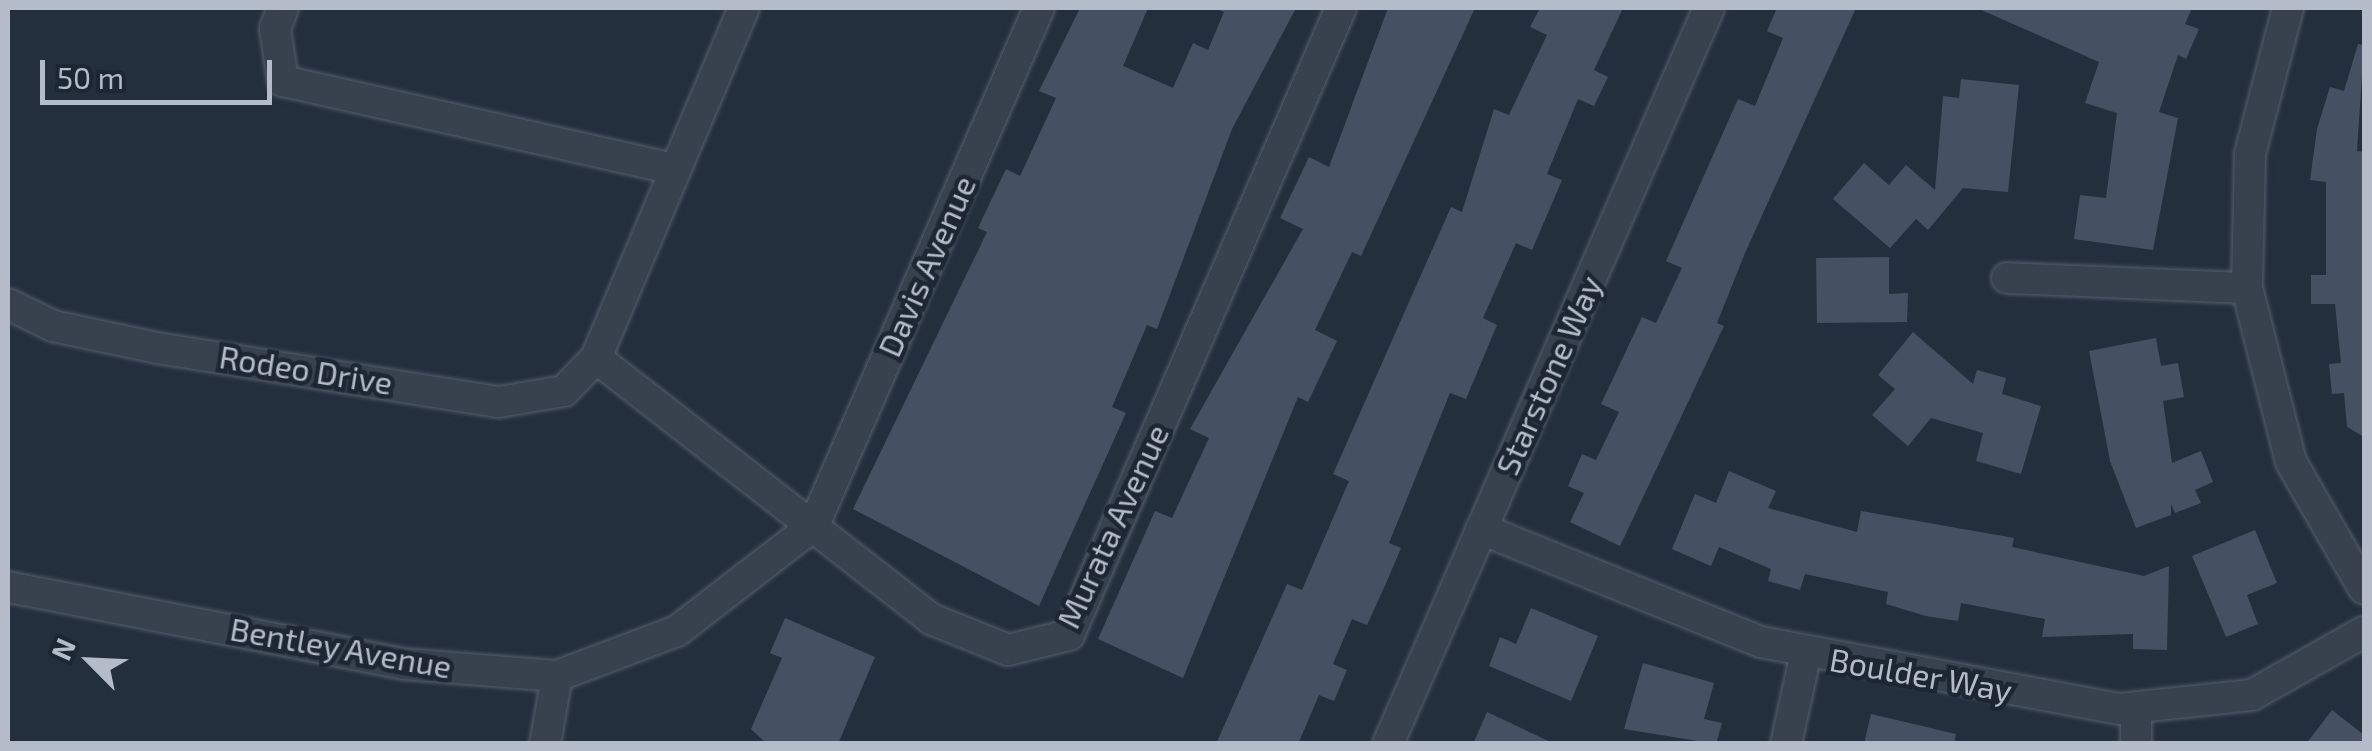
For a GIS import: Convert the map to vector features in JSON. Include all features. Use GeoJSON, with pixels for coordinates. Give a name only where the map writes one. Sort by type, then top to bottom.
{"type":"FeatureCollection","features":[{"type":"Feature","properties":{"kind":"street"},"geometry":{"type":"LineString","coordinates":[[283,8],[275,29],[283,81],[675,168]]}},
{"type":"Feature","properties":{"kind":"street"},"geometry":{"type":"LineString","coordinates":[[596,358],[744,8]]}},
{"type":"Feature","properties":{"kind":"street","name":"Davis Avenue"},"geometry":{"type":"LineString","coordinates":[[814,525],[1039,8]]}},
{"type":"Feature","properties":{"kind":"street","name":"Murata Avenue"},"geometry":{"type":"LineString","coordinates":[[596,358],[932,619],[1008,650],[1068,635],[1341,8]]}},
{"type":"Feature","properties":{"kind":"street","name":"Starstone Way"},"geometry":{"type":"LineString","coordinates":[[1388,744],[1709,8]]}},
{"type":"Feature","properties":{"kind":"street"},"geometry":{"type":"LineString","coordinates":[[2288,8],[2250,154],[2247,288],[2291,462],[2364,589]]}},
{"type":"Feature","properties":{"kind":"street"},"geometry":{"type":"LineString","coordinates":[[2007,278],[2247,288]]}},
{"type":"Feature","properties":{"kind":"street","name":"Rodeo Drive"},"geometry":{"type":"LineString","coordinates":[[8,304],[53,326],[157,348],[499,402],[564,391],[596,358]]}},
{"type":"Feature","properties":{"kind":"street","name":"Bentley Avenue"},"geometry":{"type":"LineString","coordinates":[[8,587],[404,664],[557,676],[677,632],[814,525]]}},
{"type":"Feature","properties":{"kind":"street","name":"Boulder Way"},"geometry":{"type":"LineString","coordinates":[[1481,529],[1693,620],[1806,653],[2136,710],[2252,695],[2364,632]]}},
{"type":"Feature","properties":{"kind":"street"},"geometry":{"type":"LineString","coordinates":[[1786,744],[1806,653]]}},
{"type":"Feature","properties":{"kind":"street"},"geometry":{"type":"LineString","coordinates":[[545,744],[557,676]]}},
{"type":"Feature","properties":{"kind":"street"},"geometry":{"type":"LineString","coordinates":[[2136,710],[2136,744]]}},
{"type":"Feature","properties":{"kind":"building"},"geometry":{"type":"Polygon","coordinates":[[[1080,8],[1148,8],[1123,66],[1173,88],[1193,43],[1208,50],[1224,12],[1215,8],[1296,8],[1232,129],[1157,329],[1147,325],[1112,407],[1126,413],[1039,606],[853,509],[987,232],[978,228],[1006,169],[1020,176],[1056,98],[1039,91],[1080,8]]]}},
{"type":"Feature","properties":{"kind":"building"},"geometry":{"type":"Polygon","coordinates":[[[1388,8],[1475,8],[1361,256],[1352,252],[1315,330],[1337,341],[1308,402],[1298,397],[1183,678],[1098,639],[1155,511],[1172,518],[1209,438],[1190,429],[1303,229],[1280,218],[1309,157],[1329,167],[1388,8]]]}},
{"type":"Feature","properties":{"kind":"building"},"geometry":{"type":"Polygon","coordinates":[[[1540,8],[1623,8],[1594,70],[1608,77],[1594,106],[1578,99],[1547,174],[1562,180],[1532,250],[1516,243],[1483,318],[1497,325],[1466,399],[1450,393],[1389,543],[1401,548],[1387,581],[1367,625],[1352,619],[1333,664],[1347,670],[1334,701],[1319,695],[1298,744],[1216,744],[1287,584],[1302,590],[1349,481],[1333,474],[1451,207],[1462,212],[1494,109],[1509,115],[1547,35],[1530,27],[1540,8]]]}},
{"type":"Feature","properties":{"kind":"building"},"geometry":{"type":"Polygon","coordinates":[[[1777,8],[1856,8],[1745,253],[1717,323],[1724,326],[1620,546],[1570,522],[1584,493],[1568,486],[1582,454],[1596,460],[1619,412],[1601,404],[1642,317],[1656,323],[1682,268],[1666,261],[1738,99],[1755,106],[1783,38],[1767,31],[1777,8]]]}},
{"type":"Feature","properties":{"kind":"building"},"geometry":{"type":"Polygon","coordinates":[[[1977,8],[2192,8],[2185,24],[2199,29],[2186,59],[2178,55],[2159,112],[2178,118],[2153,250],[2074,239],[2080,195],[2106,198],[2117,113],[2085,103],[2099,62],[1977,8]]]}},
{"type":"Feature","properties":{"kind":"building"},"geometry":{"type":"Polygon","coordinates":[[[2358,44],[2364,45],[2357,151],[2364,152],[2364,437],[2347,427],[2344,393],[2332,394],[2329,364],[2341,363],[2335,304],[2311,304],[2311,275],[2326,275],[2326,182],[2310,180],[2317,129],[2330,87],[2344,91],[2358,44]]]}},
{"type":"Feature","properties":{"kind":"building"},"geometry":{"type":"Polygon","coordinates":[[[1961,79],[2019,85],[2008,192],[1963,188],[1928,230],[1916,219],[1890,248],[1833,199],[1864,163],[1889,185],[1906,165],[1935,190],[1943,96],[1959,98],[1961,79]]]}},
{"type":"Feature","properties":{"kind":"building"},"geometry":{"type":"Polygon","coordinates":[[[1889,257],[1889,294],[1908,293],[1907,322],[1817,323],[1816,258],[1889,257]]]}},
{"type":"Feature","properties":{"kind":"building"},"geometry":{"type":"Polygon","coordinates":[[[1913,332],[1973,384],[1977,370],[2006,378],[2002,394],[2041,406],[2021,474],[1976,461],[1983,433],[1931,418],[1908,446],[1872,415],[1895,389],[1878,375],[1913,332]]]}},
{"type":"Feature","properties":{"kind":"building"},"geometry":{"type":"Polygon","coordinates":[[[2156,338],[2161,366],[2178,363],[2184,397],[2163,401],[2172,463],[2201,451],[2213,482],[2195,490],[2201,503],[2175,513],[2171,504],[2171,515],[2136,528],[2110,461],[2089,351],[2156,338]]]}},
{"type":"Feature","properties":{"kind":"building"},"geometry":{"type":"Polygon","coordinates":[[[1729,471],[1776,491],[1768,508],[1857,532],[1861,511],[2014,538],[2012,547],[2144,576],[2169,566],[2167,650],[2133,649],[2133,634],[2042,637],[2045,619],[1961,603],[1958,621],[1926,616],[1886,604],[1888,592],[1805,574],[1800,590],[1768,581],[1771,569],[1719,547],[1711,566],[1672,549],[1695,494],[1716,503],[1729,471]]]}},
{"type":"Feature","properties":{"kind":"building"},"geometry":{"type":"Polygon","coordinates":[[[2255,530],[2277,583],[2247,595],[2258,624],[2226,637],[2192,556],[2255,530]]]}},
{"type":"Feature","properties":{"kind":"building"},"geometry":{"type":"Polygon","coordinates":[[[1531,608],[1598,636],[1571,701],[1489,666],[1500,637],[1516,644],[1531,608]]]}},
{"type":"Feature","properties":{"kind":"building"},"geometry":{"type":"Polygon","coordinates":[[[785,618],[875,657],[838,744],[767,744],[751,729],[782,658],[770,653],[785,618]]]}},
{"type":"Feature","properties":{"kind":"building"},"geometry":{"type":"Polygon","coordinates":[[[1643,663],[1714,683],[1704,719],[1722,723],[1716,744],[1624,729],[1643,663]]]}},
{"type":"Feature","properties":{"kind":"building"},"geometry":{"type":"Polygon","coordinates":[[[2332,710],[2364,735],[2364,744],[2306,744],[2332,710]]]}},
{"type":"Feature","properties":{"kind":"building"},"geometry":{"type":"Polygon","coordinates":[[[1487,712],[1555,744],[1473,744],[1487,712]]]}},
{"type":"Feature","properties":{"kind":"building"},"geometry":{"type":"Polygon","coordinates":[[[1871,714],[1956,734],[1954,744],[1864,744],[1871,714]]]}}]}
